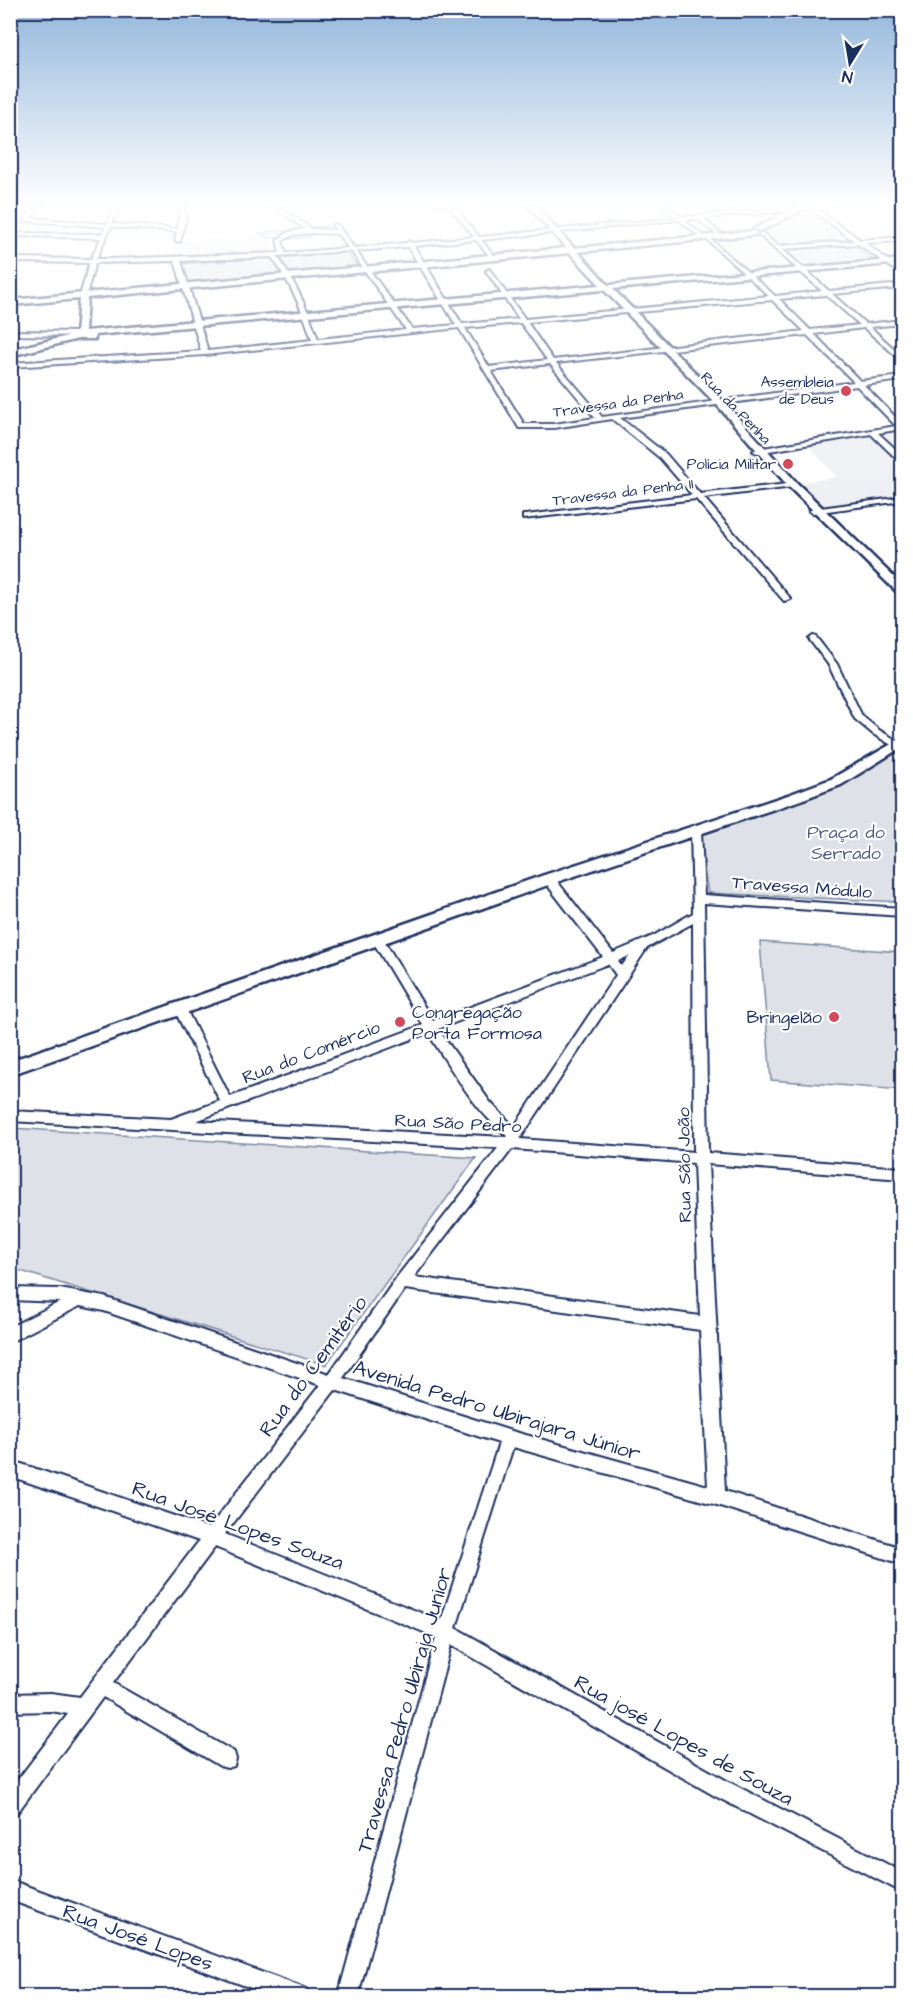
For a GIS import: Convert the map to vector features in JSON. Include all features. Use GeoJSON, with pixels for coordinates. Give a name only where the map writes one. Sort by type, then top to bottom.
{"type":"FeatureCollection","features":[{"type":"Feature","properties":{"kind":"street"},"geometry":{"type":"LineString","coordinates":[[10,303],[55,299]]}},
{"type":"Feature","properties":{"kind":"street"},"geometry":{"type":"LineString","coordinates":[[76,335],[83,299]]}},
{"type":"Feature","properties":{"kind":"street"},"geometry":{"type":"LineString","coordinates":[[188,299],[205,353]]}},
{"type":"Feature","properties":{"kind":"street"},"geometry":{"type":"LineString","coordinates":[[299,299],[316,342]]}},
{"type":"Feature","properties":{"kind":"street"},"geometry":{"type":"LineString","coordinates":[[388,299],[410,331]]}},
{"type":"Feature","properties":{"kind":"street"},"geometry":{"type":"LineString","coordinates":[[445,299],[487,369],[903,322]]}},
{"type":"Feature","properties":{"kind":"street"},"geometry":{"type":"LineString","coordinates":[[10,333],[98,337],[486,299]]}},
{"type":"Feature","properties":{"kind":"street"},"geometry":{"type":"LineString","coordinates":[[507,299],[552,363],[599,418]]}},
{"type":"Feature","properties":{"kind":"street","name":"Rua da Penha"},"geometry":{"type":"LineString","coordinates":[[618,299],[791,485],[903,600]]}},
{"type":"Feature","properties":{"kind":"street"},"geometry":{"type":"LineString","coordinates":[[10,364],[205,353],[755,299]]}},
{"type":"Feature","properties":{"kind":"street"},"geometry":{"type":"LineString","coordinates":[[775,299],[902,427]]}},
{"type":"Feature","properties":{"kind":"street"},"geometry":{"type":"LineString","coordinates":[[832,299],[903,359]]}},
{"type":"Feature","properties":{"kind":"street"},"geometry":{"type":"LineString","coordinates":[[10,353],[76,335]]}},
{"type":"Feature","properties":{"kind":"street","name":"Travessa da Penha"},"geometry":{"type":"LineString","coordinates":[[487,369],[520,425],[544,428],[613,416],[903,378]]}},
{"type":"Feature","properties":{"kind":"street"},"geometry":{"type":"LineString","coordinates":[[613,416],[656,450],[700,496],[787,599]]}},
{"type":"Feature","properties":{"kind":"street"},"geometry":{"type":"LineString","coordinates":[[760,451],[902,427]]}},
{"type":"Feature","properties":{"kind":"street"},"geometry":{"type":"LineString","coordinates":[[873,432],[903,459]]}},
{"type":"Feature","properties":{"kind":"street","name":"Travessa da Penha II"},"geometry":{"type":"LineString","coordinates":[[526,517],[791,485]]}},
{"type":"Feature","properties":{"kind":"street"},"geometry":{"type":"LineString","coordinates":[[815,510],[903,500]]}},
{"type":"Feature","properties":{"kind":"street","name":"Rua da Penha"},"geometry":{"type":"LineString","coordinates":[[815,510],[903,591]]}},
{"type":"Feature","properties":{"kind":"street"},"geometry":{"type":"LineString","coordinates":[[813,639],[832,664],[858,717],[868,726],[900,743]]}},
{"type":"Feature","properties":{"kind":"street"},"geometry":{"type":"LineString","coordinates":[[10,1068],[549,879],[836,782],[900,743]]}},
{"type":"Feature","properties":{"kind":"street","name":"Rua São João"},"geometry":{"type":"LineString","coordinates":[[696,831],[700,899],[698,915],[701,1156],[707,1324],[717,1497]]}},
{"type":"Feature","properties":{"kind":"street"},"geometry":{"type":"LineString","coordinates":[[549,879],[623,975]]}},
{"type":"Feature","properties":{"kind":"street","name":"Travessa Módulo"},"geometry":{"type":"LineString","coordinates":[[700,899],[903,912]]}},
{"type":"Feature","properties":{"kind":"street","name":"Rua do Comércio"},"geometry":{"type":"LineString","coordinates":[[169,1126],[611,959],[642,946],[698,915]]}},
{"type":"Feature","properties":{"kind":"street"},"geometry":{"type":"LineString","coordinates":[[378,940],[428,1027],[486,1108],[512,1139]]}},
{"type":"Feature","properties":{"kind":"street","name":"Rua do Cemitério"},"geometry":{"type":"LineString","coordinates":[[10,1806],[212,1537],[332,1382],[402,1282],[512,1139],[642,946]]}},
{"type":"Feature","properties":{"kind":"street"},"geometry":{"type":"LineString","coordinates":[[180,1010],[229,1129]]}},
{"type":"Feature","properties":{"kind":"street","name":"Rua São Pedro"},"geometry":{"type":"LineString","coordinates":[[10,1116],[229,1129],[512,1139],[903,1173]]}},
{"type":"Feature","properties":{"kind":"street"},"geometry":{"type":"LineString","coordinates":[[402,1282],[707,1324]]}},
{"type":"Feature","properties":{"kind":"street","name":"Avenida Pedro Ubirajara Júnior"},"geometry":{"type":"LineString","coordinates":[[10,1294],[81,1298],[508,1438],[717,1497],[903,1557]]}},
{"type":"Feature","properties":{"kind":"street"},"geometry":{"type":"LineString","coordinates":[[10,1335],[81,1298]]}},
{"type":"Feature","properties":{"kind":"street","name":"Travessa Pedro Ubiraja Junior"},"geometry":{"type":"LineString","coordinates":[[348,1996],[446,1632],[508,1438]]}},
{"type":"Feature","properties":{"kind":"street","name":"Rua José Lopes Souza"},"geometry":{"type":"LineString","coordinates":[[10,1467],[212,1537],[446,1632]]}},
{"type":"Feature","properties":{"kind":"street","name":"Rua josé Lopes de Souza"},"geometry":{"type":"LineString","coordinates":[[446,1632],[722,1789],[903,1882]]}},
{"type":"Feature","properties":{"kind":"street"},"geometry":{"type":"LineString","coordinates":[[101,1686],[227,1759]]}},
{"type":"Feature","properties":{"kind":"street"},"geometry":{"type":"LineString","coordinates":[[10,1703],[51,1702],[85,1707]]}},
{"type":"Feature","properties":{"kind":"street","name":"Rua José Lopes"},"geometry":{"type":"LineString","coordinates":[[10,1890],[300,1996]]}},
{"type":"Feature","properties":{"kind":"shaded area"},"geometry":{"type":"Polygon","coordinates":[[[902,428],[902,499],[816,508],[793,484],[837,477],[807,444],[902,428]]]}},
{"type":"Feature","properties":{"kind":"green space","name":"Praça do Serrado"},"geometry":{"type":"Polygon","coordinates":[[[896,753],[902,758],[902,902],[708,893],[698,833],[830,789],[896,753]]]}},
{"type":"Feature","properties":{"kind":"green space","name":"Bringelão"},"geometry":{"type":"Polygon","coordinates":[[[760,942],[902,952],[902,1090],[771,1080],[760,942]]]}},
{"type":"Feature","properties":{"kind":"green space"},"geometry":{"type":"Polygon","coordinates":[[[10,1128],[476,1158],[326,1365],[11,1268],[10,1128]]]}},
{"type":"Feature","properties":{"kind":"place","name":"Assembleia de Deus"},"geometry":{"type":"Point","coordinates":[846,391]}},
{"type":"Feature","properties":{"kind":"place","name":"Polícia Militar"},"geometry":{"type":"Point","coordinates":[788,464]}},
{"type":"Feature","properties":{"kind":"place","name":"Bringelão"},"geometry":{"type":"Point","coordinates":[834,1017]}},
{"type":"Feature","properties":{"kind":"place","name":"Congregação Porta Formosa"},"geometry":{"type":"Point","coordinates":[400,1022]}}]}
